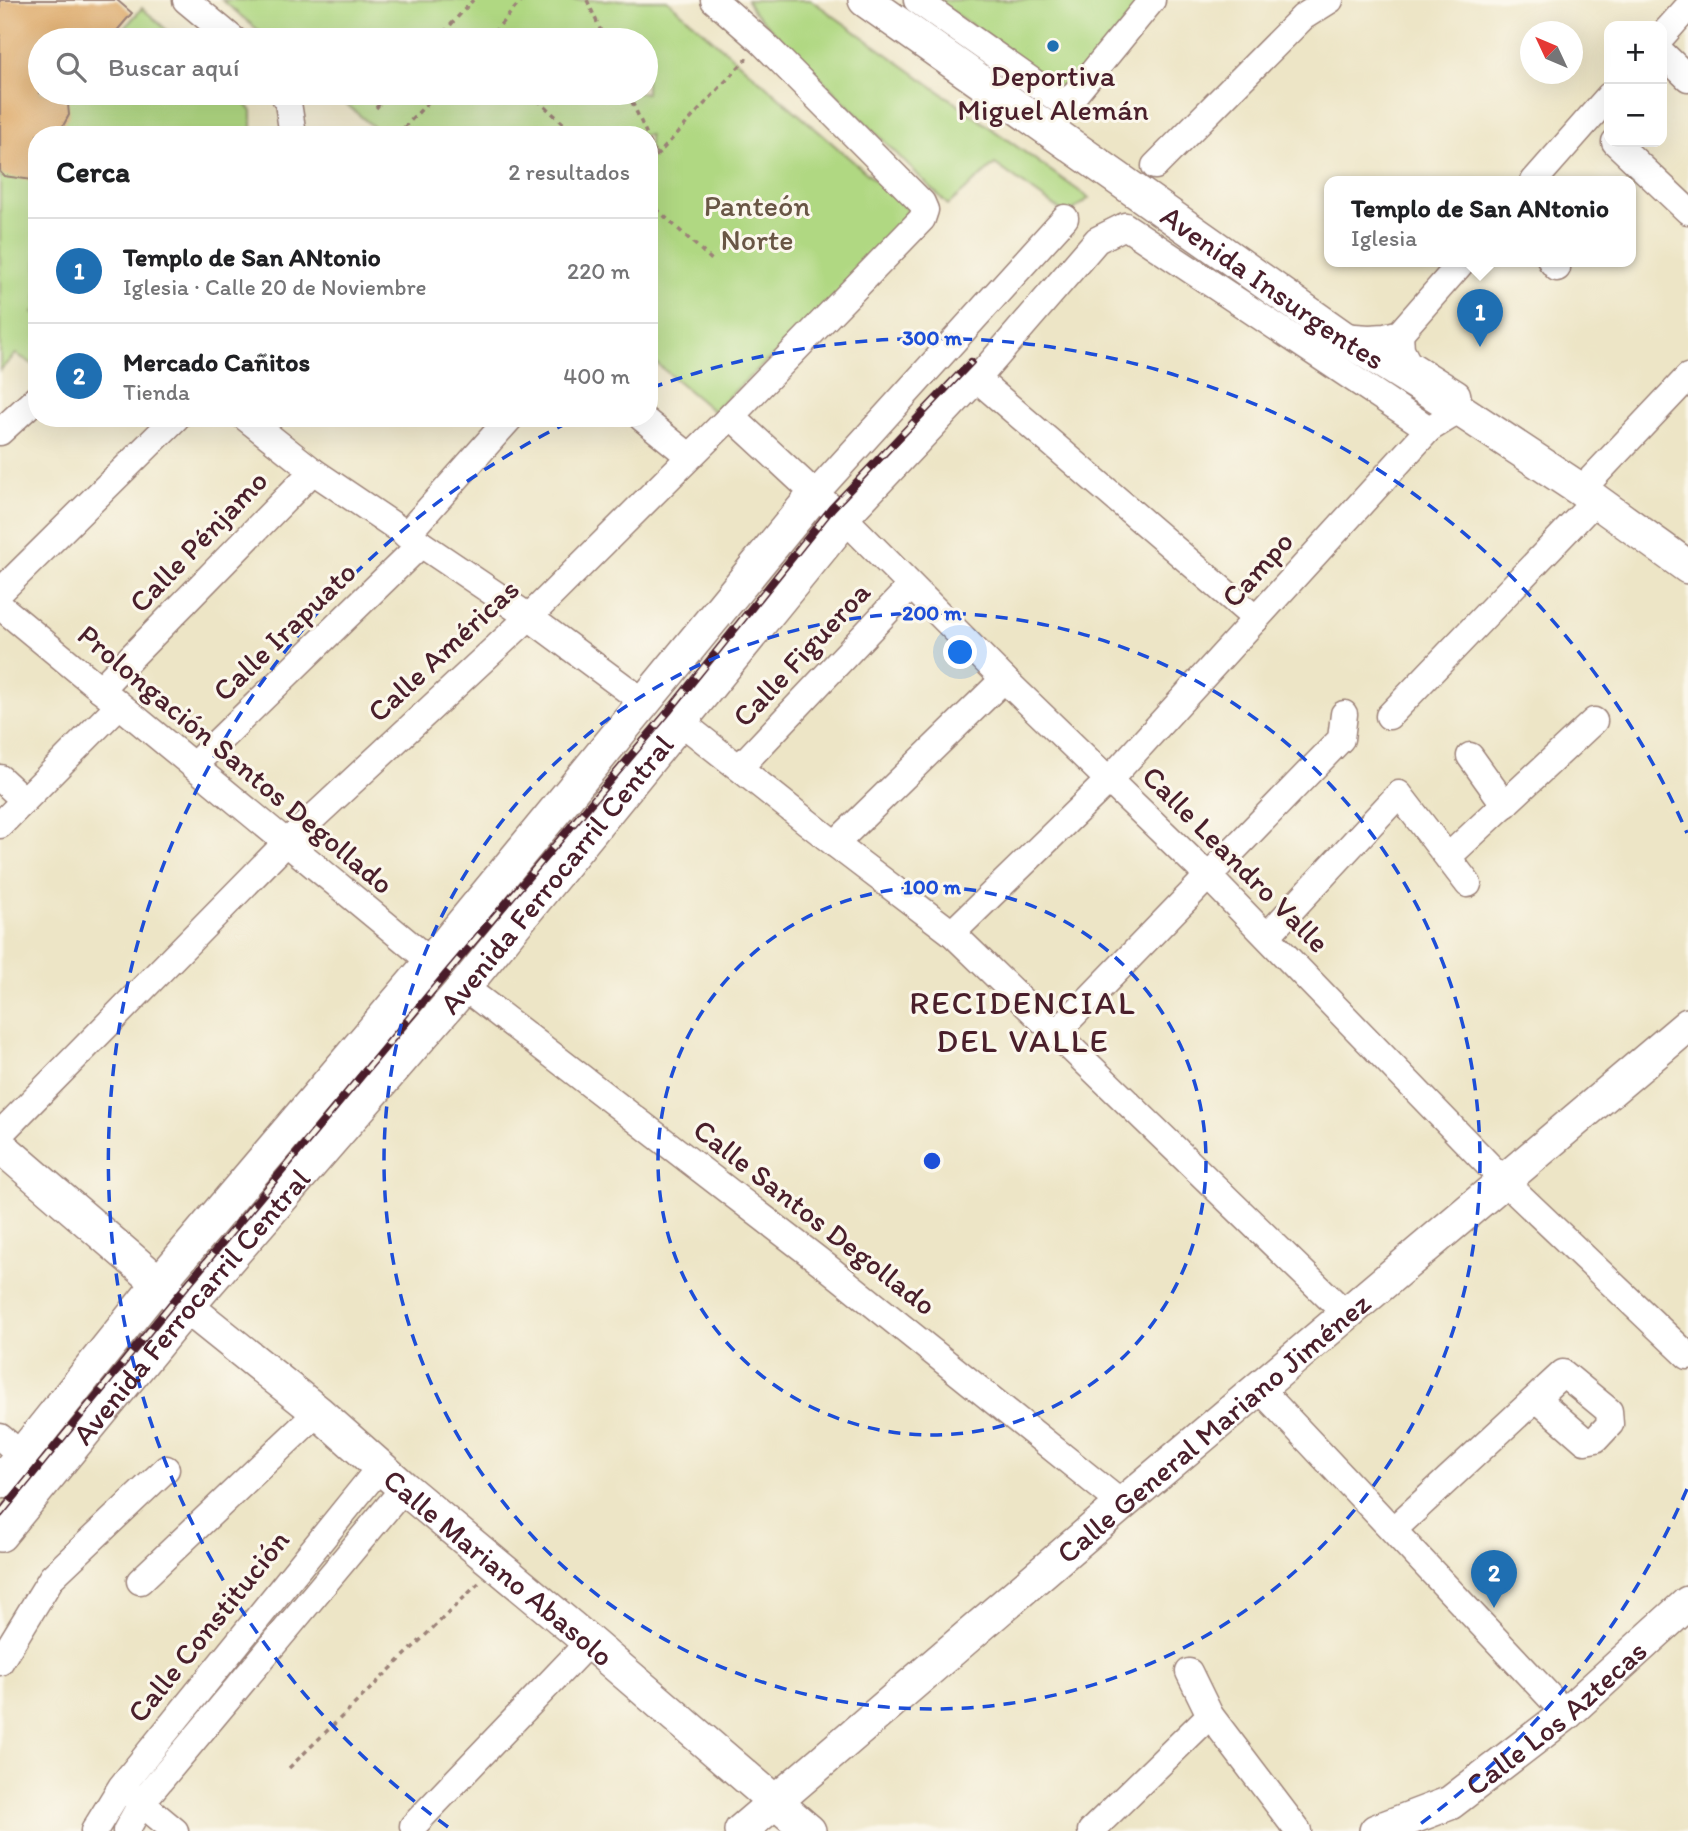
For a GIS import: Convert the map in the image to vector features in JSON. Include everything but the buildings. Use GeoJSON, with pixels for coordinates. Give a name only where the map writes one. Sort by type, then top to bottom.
{"type":"FeatureCollection","features":[{"type":"Feature","properties":{"kind":"main road","name":"Avenida Insurgentes"},"geometry":{"type":"LineString","coordinates":[[865,0],[1342,337],[1460,410],[1688,567]]}},
{"type":"Feature","properties":{"kind":"main road","name":"Avenida Ferrocarril Central"},"geometry":{"type":"LineString","coordinates":[[0,1482],[11,1446],[160,1282],[431,962],[815,494]]}},
{"type":"Feature","properties":{"kind":"main road","name":"Avenida Ferrocarril Central"},"geometry":{"type":"LineString","coordinates":[[0,1535],[187,1307],[464,987],[845,519]]}},
{"type":"Feature","properties":{"kind":"main road","name":"Calle General Mariano Jiménez"},"geometry":{"type":"LineString","coordinates":[[741,1831],[774,1800],[1688,1025]]}},
{"type":"Feature","properties":{"kind":"main road","name":"Calle Mariano Abasolo"},"geometry":{"type":"LineString","coordinates":[[0,1146],[187,1307],[318,1412],[392,1478],[589,1642],[809,1831]]}},
{"type":"Feature","properties":{"kind":"main road","name":"Calle Los Aztecas"},"geometry":{"type":"LineString","coordinates":[[1376,1831],[1450,1803],[1566,1714],[1688,1603]]}},
{"type":"Feature","properties":{"kind":"street"},"geometry":{"type":"LineString","coordinates":[[186,0],[220,28]]}},
{"type":"Feature","properties":{"kind":"street"},"geometry":{"type":"LineString","coordinates":[[714,0],[730,10],[762,42]]}},
{"type":"Feature","properties":{"kind":"street"},"geometry":{"type":"LineString","coordinates":[[917,0],[1066,105],[1152,0]]}},
{"type":"Feature","properties":{"kind":"street"},"geometry":{"type":"LineString","coordinates":[[1155,166],[1303,17],[1330,0]]}},
{"type":"Feature","properties":{"kind":"street"},"geometry":{"type":"LineString","coordinates":[[1667,30],[1688,6]]}},
{"type":"Feature","properties":{"kind":"street","name":"Calle Américas"},"geometry":{"type":"LineString","coordinates":[[0,1133],[286,844],[529,617],[731,416],[922,219],[925,210],[922,203],[762,42]]}},
{"type":"Feature","properties":{"kind":"street"},"geometry":{"type":"LineString","coordinates":[[1667,58],[1688,78]]}},
{"type":"Feature","properties":{"kind":"street"},"geometry":{"type":"LineString","coordinates":[[1538,176],[1604,102]]}},
{"type":"Feature","properties":{"kind":"street"},"geometry":{"type":"LineString","coordinates":[[288,105],[292,126]]}},
{"type":"Feature","properties":{"kind":"street"},"geometry":{"type":"LineString","coordinates":[[1590,118],[1604,131]]}},
{"type":"Feature","properties":{"kind":"street"},"geometry":{"type":"LineString","coordinates":[[1620,147],[1688,211]]}},
{"type":"Feature","properties":{"kind":"street","name":"Avenida Ferrocarril Central"},"geometry":{"type":"LineString","coordinates":[[815,494],[1065,218]]}},
{"type":"Feature","properties":{"kind":"street","name":"Avenida Ferrocarril Central"},"geometry":{"type":"LineString","coordinates":[[845,519],[978,379],[1097,240],[1125,226],[1429,429]]}},
{"type":"Feature","properties":{"kind":"street"},"geometry":{"type":"LineString","coordinates":[[1342,337],[1377,338],[1401,333],[1458,267]]}},
{"type":"Feature","properties":{"kind":"street"},"geometry":{"type":"LineString","coordinates":[[1401,333],[1401,350],[1408,363],[1457,394],[1460,410]]}},
{"type":"Feature","properties":{"kind":"street"},"geometry":{"type":"LineString","coordinates":[[1389,716],[1588,496],[1688,377]]}},
{"type":"Feature","properties":{"kind":"street"},"geometry":{"type":"LineString","coordinates":[[978,379],[1256,619]]}},
{"type":"Feature","properties":{"kind":"street"},"geometry":{"type":"LineString","coordinates":[[0,432],[28,406]]}},
{"type":"Feature","properties":{"kind":"street","name":"Campo"},"geometry":{"type":"LineString","coordinates":[[952,933],[1109,780],[1429,429],[1460,410]]}},
{"type":"Feature","properties":{"kind":"street","name":"Calle Leandro Valle"},"geometry":{"type":"LineString","coordinates":[[731,416],[845,519],[1004,679],[1209,877],[1504,1181],[1688,1356]]}},
{"type":"Feature","properties":{"kind":"street"},"geometry":{"type":"LineString","coordinates":[[0,592],[167,427]]}},
{"type":"Feature","properties":{"kind":"street"},"geometry":{"type":"LineString","coordinates":[[257,427],[313,471],[529,617],[645,703]]}},
{"type":"Feature","properties":{"kind":"street","name":"Calle Irapuato"},"geometry":{"type":"LineString","coordinates":[[194,765],[413,539],[503,427]]}},
{"type":"Feature","properties":{"kind":"street"},"geometry":{"type":"LineString","coordinates":[[653,427],[689,456]]}},
{"type":"Feature","properties":{"kind":"street","name":"Calle Pénjamo"},"geometry":{"type":"LineString","coordinates":[[0,825],[109,697],[313,471]]}},
{"type":"Feature","properties":{"kind":"street","name":"Calle Figueroa"},"geometry":{"type":"LineString","coordinates":[[740,767],[911,586]]}},
{"type":"Feature","properties":{"kind":"street","name":"Prolongación Santos Degollado"},"geometry":{"type":"LineString","coordinates":[[0,606],[431,962]]}},
{"type":"Feature","properties":{"kind":"street"},"geometry":{"type":"LineString","coordinates":[[835,844],[1004,679]]}},
{"type":"Feature","properties":{"kind":"street"},"geometry":{"type":"LineString","coordinates":[[1055,1034],[1341,739],[1344,714]]}},
{"type":"Feature","properties":{"kind":"street"},"geometry":{"type":"LineString","coordinates":[[1448,857],[1594,721]]}},
{"type":"Feature","properties":{"kind":"street"},"geometry":{"type":"LineString","coordinates":[[681,722],[952,933],[1347,1315]]}},
{"type":"Feature","properties":{"kind":"street"},"geometry":{"type":"LineString","coordinates":[[1470,756],[1505,805]]}},
{"type":"Feature","properties":{"kind":"street"},"geometry":{"type":"LineString","coordinates":[[0,778],[24,800]]}},
{"type":"Feature","properties":{"kind":"street"},"geometry":{"type":"LineString","coordinates":[[1267,936],[1399,794],[1468,884]]}},
{"type":"Feature","properties":{"kind":"street","name":"Calle Santos Degollado"},"geometry":{"type":"LineString","coordinates":[[464,987],[822,1263],[1122,1504]]}},
{"type":"Feature","properties":{"kind":"street"},"geometry":{"type":"LineString","coordinates":[[1259,1388],[1566,1714]]}},
{"type":"Feature","properties":{"kind":"street"},"geometry":{"type":"LineString","coordinates":[[1393,1530],[1536,1398]]}},
{"type":"Feature","properties":{"kind":"street"},"geometry":{"type":"LineString","coordinates":[[140,1581],[318,1412]]}},
{"type":"Feature","properties":{"kind":"street"},"geometry":{"type":"LineString","coordinates":[[0,1662],[51,1577],[166,1469]]}},
{"type":"Feature","properties":{"kind":"street","name":"Calle Constitución"},"geometry":{"type":"LineString","coordinates":[[94,1831],[132,1795],[392,1478]]}},
{"type":"Feature","properties":{"kind":"street"},"geometry":{"type":"LineString","coordinates":[[413,1826],[589,1642]]}},
{"type":"Feature","properties":{"kind":"street"},"geometry":{"type":"LineString","coordinates":[[1189,1672],[1210,1715],[1298,1831]]}},
{"type":"Feature","properties":{"kind":"street"},"geometry":{"type":"LineString","coordinates":[[1091,1831],[1210,1715]]}},
{"type":"Feature","properties":{"kind":"street"},"geometry":{"type":"LineString","coordinates":[[132,1795],[175,1831]]}},
{"type":"Feature","properties":{"kind":"street","name":"Calle Constitución"},"geometry":{"type":"LineString","coordinates":[[126,1831],[132,1795]]}},
{"type":"Feature","properties":{"kind":"path"},"geometry":{"type":"LineString","coordinates":[[448,28],[473,0]]}},
{"type":"Feature","properties":{"kind":"path"},"geometry":{"type":"LineString","coordinates":[[498,28],[522,0]]}},
{"type":"Feature","properties":{"kind":"path"},"geometry":{"type":"LineString","coordinates":[[587,0],[600,28]]}},
{"type":"Feature","properties":{"kind":"path"},"geometry":{"type":"LineString","coordinates":[[658,155],[762,42]]}},
{"type":"Feature","properties":{"kind":"path"},"geometry":{"type":"LineString","coordinates":[[406,126],[426,105]]}},
{"type":"Feature","properties":{"kind":"path"},"geometry":{"type":"LineString","coordinates":[[543,105],[566,126]]}},
{"type":"Feature","properties":{"kind":"path"},"geometry":{"type":"LineString","coordinates":[[633,105],[643,126]]}},
{"type":"Feature","properties":{"kind":"path"},"geometry":{"type":"LineString","coordinates":[[658,210],[714,262]]}},
{"type":"Feature","properties":{"kind":"path"},"geometry":{"type":"LineString","coordinates":[[289,1768],[497,1565]]}},
{"type":"Feature","properties":{"kind":"green space","name":"Panteón Norte"},"geometry":{"type":"Polygon","coordinates":[[[222,0],[667,0],[908,209],[879,258],[713,411],[658,365],[658,126],[372,126],[347,105],[658,105],[658,28],[256,28],[222,0]]]}},
{"type":"Feature","properties":{"kind":"green space"},"geometry":{"type":"Polygon","coordinates":[[[747,0],[811,0],[1089,198],[1067,215],[995,164],[948,205],[753,11],[747,0]]]}},
{"type":"Feature","properties":{"kind":"green space","name":"Deportiva Miguel Alemán"},"geometry":{"type":"Polygon","coordinates":[[[935,0],[1143,0],[1068,92],[935,0]]]}},
{"type":"Feature","properties":{"kind":"green space"},"geometry":{"type":"Polygon","coordinates":[[[142,8],[164,28],[124,28],[142,8]]]}},
{"type":"Feature","properties":{"kind":"green space"},"geometry":{"type":"Polygon","coordinates":[[[0,38],[28,62],[28,105],[247,105],[252,111],[252,126],[28,126],[28,361],[16,354],[0,370],[0,38]]]}},
{"type":"Feature","properties":{"kind":"railway"},"geometry":{"type":"LineString","coordinates":[[0,1514],[177,1297],[668,712],[832,508],[971,362]]}},
{"type":"Feature","properties":{"kind":"place","name":"Deportiva Miguel Alemán"},"geometry":{"type":"Point","coordinates":[1053,46]}},
{"type":"Feature","properties":{"kind":"place","name":"Templo de San ANtonio"},"geometry":{"type":"Point","coordinates":[1480,347]}},
{"type":"Feature","properties":{"kind":"place","name":"Mercado Cañitos"},"geometry":{"type":"Point","coordinates":[1494,1608]}},
{"type":"Feature","properties":{"kind":"district","name":"RECIDENCIAL DEL VALLE"},"geometry":{"type":"Point","coordinates":[1023,1021]}}]}
